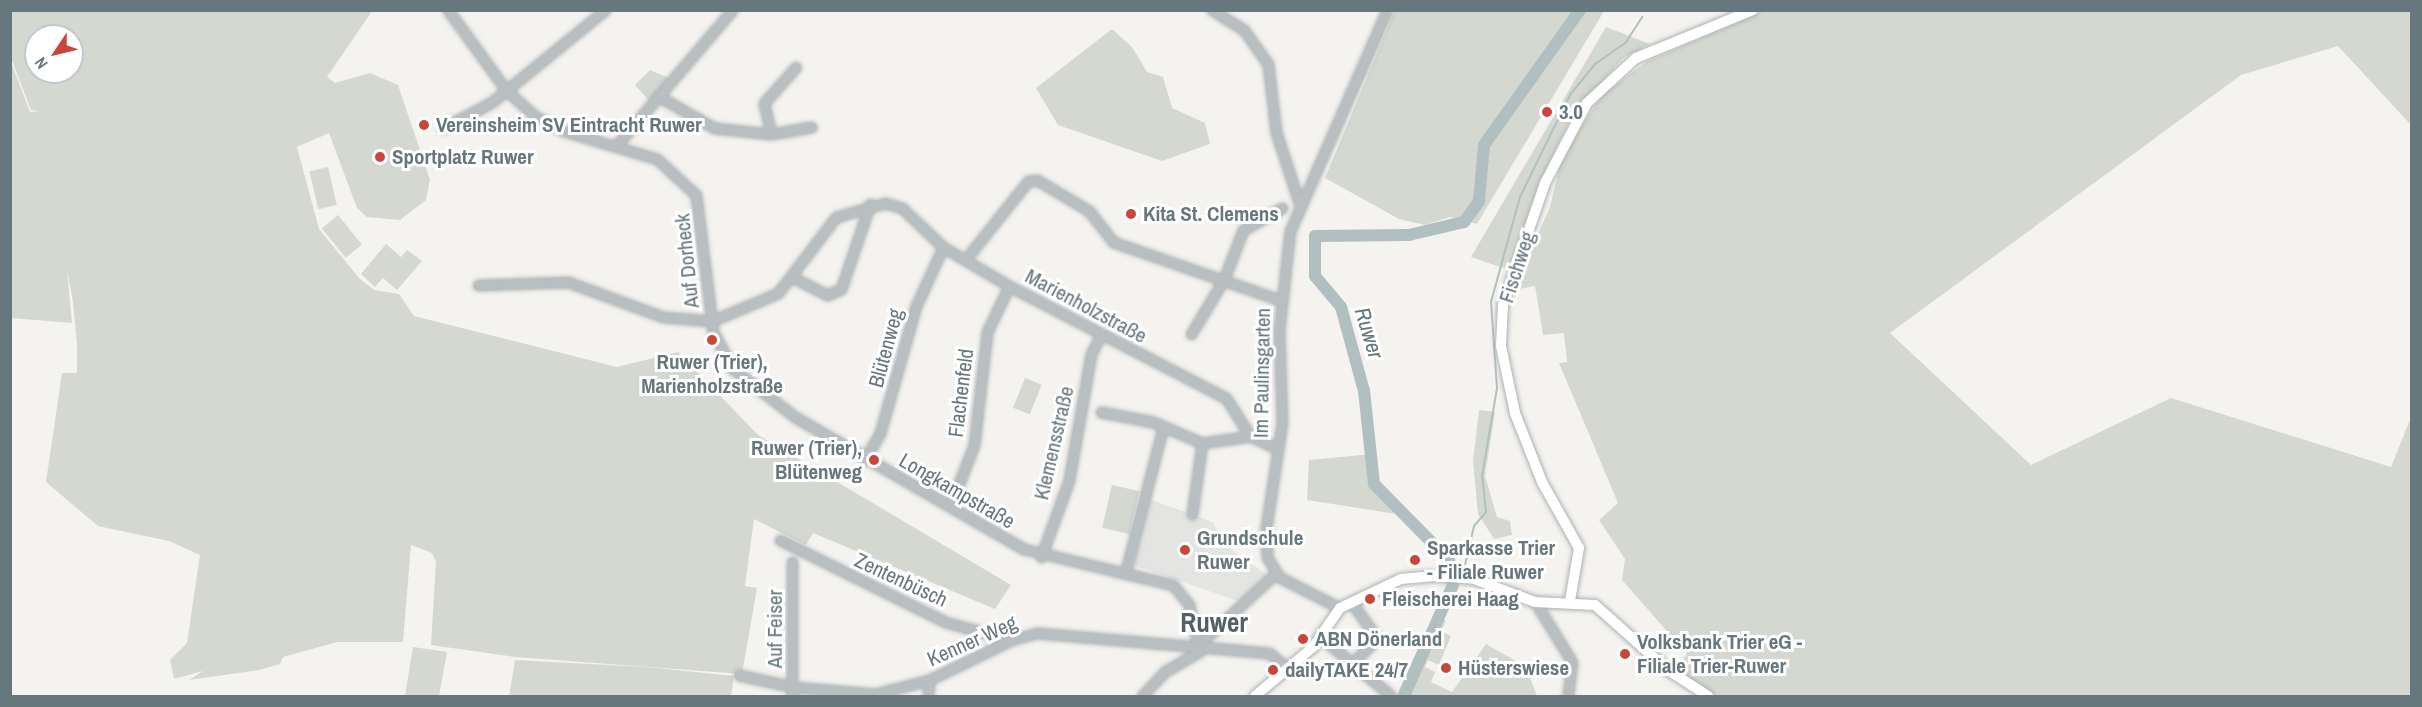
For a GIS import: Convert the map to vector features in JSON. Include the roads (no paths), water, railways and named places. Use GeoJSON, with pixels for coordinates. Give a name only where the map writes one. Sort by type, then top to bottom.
{"type":"FeatureCollection","features":[{"type":"Feature","properties":{"kind":"main road","name":"Fischweg"},"geometry":{"type":"LineString","coordinates":[[1570,601],[1579,548],[1542,482],[1515,413],[1501,346],[1503,305],[1548,175],[1587,103],[1636,58],[1753,10]]}},
{"type":"Feature","properties":{"kind":"main road"},"geometry":{"type":"LineString","coordinates":[[1256,696],[1322,638],[1340,608],[1382,586],[1419,576],[1435,576],[1474,579],[1535,602],[1570,601],[1609,613],[1668,670],[1708,696]]}},
{"type":"Feature","properties":{"kind":"street","name":"Auf Dorheck"},"geometry":{"type":"LineString","coordinates":[[448,10],[506,90],[536,117],[657,159],[696,195],[712,321]]}},
{"type":"Feature","properties":{"kind":"street"},"geometry":{"type":"LineString","coordinates":[[443,128],[506,90],[605,10]]}},
{"type":"Feature","properties":{"kind":"street"},"geometry":{"type":"LineString","coordinates":[[616,146],[658,96],[692,64],[732,10]]}},
{"type":"Feature","properties":{"kind":"street"},"geometry":{"type":"LineString","coordinates":[[1212,10],[1244,30],[1268,64],[1278,143],[1300,206]]}},
{"type":"Feature","properties":{"kind":"street","name":"Im Paulinsgarten"},"geometry":{"type":"LineString","coordinates":[[1275,574],[1265,540],[1278,448],[1282,301],[1288,239],[1300,206],[1318,174],[1387,10]]}},
{"type":"Feature","properties":{"kind":"street"},"geometry":{"type":"LineString","coordinates":[[771,134],[764,104],[796,67]]}},
{"type":"Feature","properties":{"kind":"street"},"geometry":{"type":"LineString","coordinates":[[658,96],[714,128],[771,134],[811,127]]}},
{"type":"Feature","properties":{"kind":"street"},"geometry":{"type":"LineString","coordinates":[[966,260],[1028,181],[1037,180],[1089,211],[1113,242],[1282,301]]}},
{"type":"Feature","properties":{"kind":"street"},"geometry":{"type":"LineString","coordinates":[[792,277],[827,295],[841,289],[870,204]]}},
{"type":"Feature","properties":{"kind":"street","name":"Marienholzstraße"},"geometry":{"type":"LineString","coordinates":[[478,285],[568,282],[663,317],[712,321],[761,304],[792,277],[836,217],[870,204],[902,208],[943,248],[1100,336],[1226,398],[1250,436]]}},
{"type":"Feature","properties":{"kind":"street"},"geometry":{"type":"LineString","coordinates":[[1191,334],[1224,279],[1243,230],[1282,208]]}},
{"type":"Feature","properties":{"kind":"street","name":"Blütenweg"},"geometry":{"type":"LineString","coordinates":[[865,459],[880,433],[916,306],[943,248]]}},
{"type":"Feature","properties":{"kind":"street","name":"Flachenfeld"},"geometry":{"type":"LineString","coordinates":[[950,506],[974,445],[987,332],[1009,286]]}},
{"type":"Feature","properties":{"kind":"street","name":"Longkampstraße"},"geometry":{"type":"LineString","coordinates":[[712,321],[715,341],[732,369],[795,417],[865,459],[1041,558],[1159,578],[1180,591],[1190,604],[1199,648]]}},
{"type":"Feature","properties":{"kind":"street","name":"Klemensstraße"},"geometry":{"type":"LineString","coordinates":[[1041,558],[1069,480],[1091,354],[1100,336]]}},
{"type":"Feature","properties":{"kind":"street"},"geometry":{"type":"LineString","coordinates":[[1101,412],[1163,427],[1202,443],[1250,436],[1278,448]]}},
{"type":"Feature","properties":{"kind":"street"},"geometry":{"type":"LineString","coordinates":[[1125,574],[1163,427]]}},
{"type":"Feature","properties":{"kind":"street"},"geometry":{"type":"LineString","coordinates":[[1192,514],[1202,443]]}},
{"type":"Feature","properties":{"kind":"street","name":"Zentenbüsch"},"geometry":{"type":"LineString","coordinates":[[780,540],[945,622],[1011,640]]}},
{"type":"Feature","properties":{"kind":"street","name":"Auf Feiser"},"geometry":{"type":"LineString","coordinates":[[792,562],[792,692]]}},
{"type":"Feature","properties":{"kind":"street"},"geometry":{"type":"LineString","coordinates":[[1142,696],[1164,672],[1199,648],[1275,574],[1340,608]]}},
{"type":"Feature","properties":{"kind":"street"},"geometry":{"type":"LineString","coordinates":[[1351,602],[1377,638],[1353,663]]}},
{"type":"Feature","properties":{"kind":"street"},"geometry":{"type":"LineString","coordinates":[[1535,602],[1572,662],[1568,696]]}},
{"type":"Feature","properties":{"kind":"street","name":"Kenner Weg"},"geometry":{"type":"LineString","coordinates":[[739,675],[770,682],[792,692],[875,694],[929,680],[1011,640],[1037,633],[1269,653],[1288,669]]}},
{"type":"Feature","properties":{"kind":"street"},"geometry":{"type":"LineString","coordinates":[[1322,638],[1391,696]]}},
{"type":"Feature","properties":{"kind":"street"},"geometry":{"type":"LineString","coordinates":[[928,696],[929,680]]}},
{"type":"Feature","properties":{"kind":"waterway","name":"Ruwer"},"geometry":{"type":"LineString","coordinates":[[1404,696],[1453,585],[1449,560],[1374,484],[1364,391],[1341,307],[1315,276],[1315,236],[1409,235],[1464,222],[1479,201],[1484,145],[1580,10]]}},
{"type":"Feature","properties":{"kind":"waterway"},"geometry":{"type":"LineString","coordinates":[[1463,573],[1474,526],[1486,512],[1482,476],[1497,388],[1491,302],[1520,197],[1570,95],[1595,64],[1626,42],[1642,17]]}},
{"type":"Feature","properties":{"kind":"place","name":"3.0"},"geometry":{"type":"Point","coordinates":[1547,112]}},
{"type":"Feature","properties":{"kind":"place","name":"Vereinsheim SV Eintracht Ruwer"},"geometry":{"type":"Point","coordinates":[424,125]}},
{"type":"Feature","properties":{"kind":"place","name":"Sportplatz Ruwer"},"geometry":{"type":"Point","coordinates":[380,157]}},
{"type":"Feature","properties":{"kind":"place","name":"Kita St. Clemens"},"geometry":{"type":"Point","coordinates":[1131,214]}},
{"type":"Feature","properties":{"kind":"place","name":"Ruwer (Trier), Marienholzstraße"},"geometry":{"type":"Point","coordinates":[712,340]}},
{"type":"Feature","properties":{"kind":"place","name":"Ruwer (Trier), Blütenweg"},"geometry":{"type":"Point","coordinates":[874,460]}},
{"type":"Feature","properties":{"kind":"place","name":"Grundschule Ruwer"},"geometry":{"type":"Point","coordinates":[1185,550]}},
{"type":"Feature","properties":{"kind":"place","name":"Sparkasse Trier - Filiale Ruwer"},"geometry":{"type":"Point","coordinates":[1415,560]}},
{"type":"Feature","properties":{"kind":"place","name":"Fleischerei Haag"},"geometry":{"type":"Point","coordinates":[1370,599]}},
{"type":"Feature","properties":{"kind":"place","name":"ABN Dönerland"},"geometry":{"type":"Point","coordinates":[1303,639]}},
{"type":"Feature","properties":{"kind":"place","name":"Volksbank Trier eG - Filiale Trier-Ruwer"},"geometry":{"type":"Point","coordinates":[1625,654]}},
{"type":"Feature","properties":{"kind":"place","name":"Hüsterswiese"},"geometry":{"type":"Point","coordinates":[1446,668]}},
{"type":"Feature","properties":{"kind":"place","name":"dailyTAKE 24/7"},"geometry":{"type":"Point","coordinates":[1273,670]}},
{"type":"Feature","properties":{"kind":"district","name":"Ruwer"},"geometry":{"type":"Point","coordinates":[1214,623]}}]}
